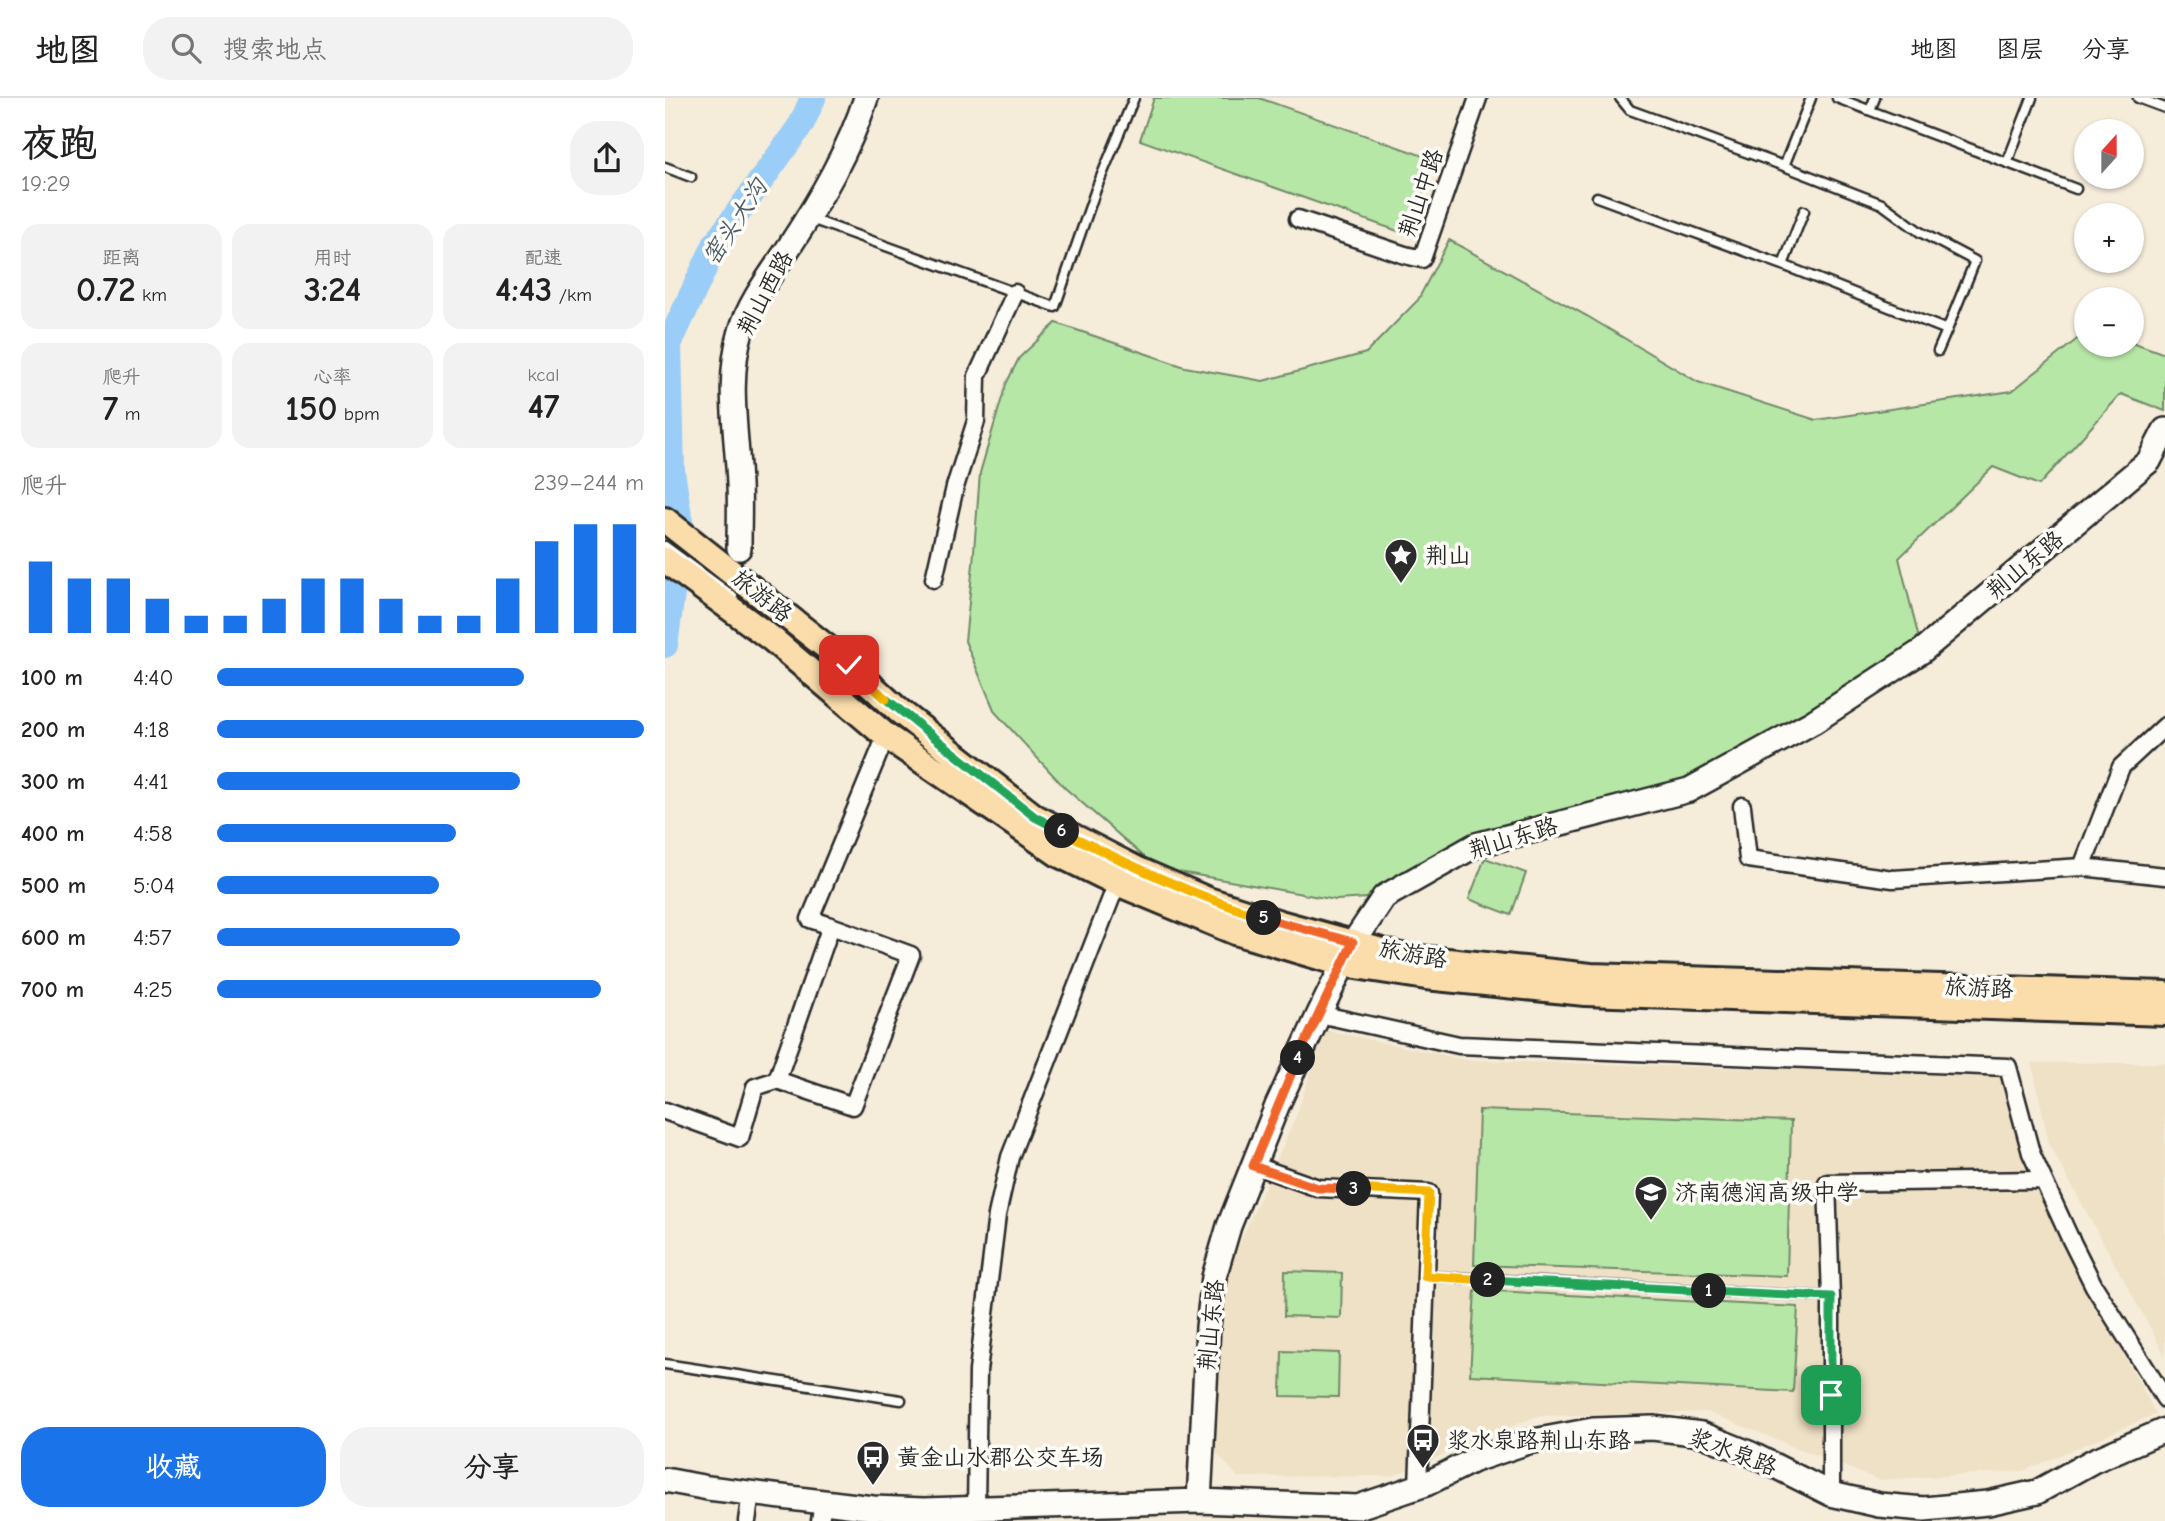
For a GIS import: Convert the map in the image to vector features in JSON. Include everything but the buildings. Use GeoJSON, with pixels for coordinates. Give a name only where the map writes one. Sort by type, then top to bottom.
{"type":"FeatureCollection","features":[{"type":"Feature","properties":{"kind":"main road","name":"旅游路"},"geometry":{"type":"LineString","coordinates":[[665,520],[849,665],[887,708],[1035,817],[1136,869],[1220,904],[1280,923],[1348,953],[1591,976],[2165,994]]}},
{"type":"Feature","properties":{"kind":"main road","name":"旅游路"},"geometry":{"type":"LineString","coordinates":[[665,560],[772,639],[886,736],[1060,855],[1117,883],[1228,929],[1348,953],[1426,977],[1585,993],[2165,1013]]}},
{"type":"Feature","properties":{"kind":"street","name":"荆山西路"},"geometry":{"type":"LineString","coordinates":[[739,548],[739,487],[733,385],[735,352],[742,328],[758,295],[808,218],[854,134],[866,98]]}},
{"type":"Feature","properties":{"kind":"street","name":"荆山中路"},"geometry":{"type":"LineString","coordinates":[[1298,219],[1405,255],[1422,258],[1478,98]]}},
{"type":"Feature","properties":{"kind":"street"},"geometry":{"type":"LineString","coordinates":[[935,579],[955,487],[976,421],[977,376],[1015,293]]}},
{"type":"Feature","properties":{"kind":"street","name":"荆山东路"},"geometry":{"type":"LineString","coordinates":[[1199,1501],[1208,1327],[1214,1277],[1229,1226],[1277,1106],[1319,1014],[1348,953],[1384,897],[1476,845],[1689,790],[1814,722],[1922,651],[2149,461],[2165,430]]}},
{"type":"Feature","properties":{"kind":"street"},"geometry":{"type":"LineString","coordinates":[[2082,867],[2120,767],[2165,726]]}},
{"type":"Feature","properties":{"kind":"street"},"geometry":{"type":"LineString","coordinates":[[665,1111],[740,1138],[755,1087],[777,1080],[853,1106],[911,955],[810,919],[886,736]]}},
{"type":"Feature","properties":{"kind":"street"},"geometry":{"type":"LineString","coordinates":[[1742,806],[1748,859],[1893,879],[2082,867],[2165,876]]}},
{"type":"Feature","properties":{"kind":"street"},"geometry":{"type":"LineString","coordinates":[[976,1509],[978,1371],[997,1215],[1010,1157],[1117,883]]}},
{"type":"Feature","properties":{"kind":"street"},"geometry":{"type":"LineString","coordinates":[[777,1080],[831,926]]}},
{"type":"Feature","properties":{"kind":"street"},"geometry":{"type":"LineString","coordinates":[[1319,1014],[1459,1045],[2008,1068],[2031,1153],[2043,1180],[2094,1286],[2165,1399]]}},
{"type":"Feature","properties":{"kind":"street"},"geometry":{"type":"LineString","coordinates":[[1253,1166],[1318,1188],[1429,1193],[1418,1486]]}},
{"type":"Feature","properties":{"kind":"street"},"geometry":{"type":"LineString","coordinates":[[1831,1494],[1831,1297],[1827,1183],[2043,1180]]}},
{"type":"Feature","properties":{"kind":"street","name":"浆水泉路"},"geometry":{"type":"LineString","coordinates":[[665,1480],[751,1493],[822,1511],[873,1508],[976,1509],[1044,1514],[1199,1501],[1358,1507],[1418,1486],[1474,1460],[1528,1442],[1593,1430],[1653,1428],[1701,1434],[1751,1454],[1831,1494],[1879,1505],[1924,1509],[1988,1503],[2036,1492],[2093,1461],[2165,1430]]}},
{"type":"Feature","properties":{"kind":"street"},"geometry":{"type":"LineString","coordinates":[[747,1521],[751,1493]]}},
{"type":"Feature","properties":{"kind":"lane"},"geometry":{"type":"LineString","coordinates":[[808,218],[1055,307],[1096,189],[1134,98]]}},
{"type":"Feature","properties":{"kind":"lane"},"geometry":{"type":"LineString","coordinates":[[1620,98],[1630,110],[1882,204],[1920,232],[1975,261],[1938,351]]}},
{"type":"Feature","properties":{"kind":"lane"},"geometry":{"type":"LineString","coordinates":[[1784,166],[1811,98]]}},
{"type":"Feature","properties":{"kind":"lane"},"geometry":{"type":"LineString","coordinates":[[1837,98],[2074,188]]}},
{"type":"Feature","properties":{"kind":"lane"},"geometry":{"type":"LineString","coordinates":[[1870,110],[1875,98]]}},
{"type":"Feature","properties":{"kind":"lane"},"geometry":{"type":"LineString","coordinates":[[2007,163],[2032,98]]}},
{"type":"Feature","properties":{"kind":"lane"},"geometry":{"type":"LineString","coordinates":[[2138,98],[2165,108]]}},
{"type":"Feature","properties":{"kind":"lane"},"geometry":{"type":"LineString","coordinates":[[665,167],[691,177]]}},
{"type":"Feature","properties":{"kind":"lane"},"geometry":{"type":"LineString","coordinates":[[1597,197],[1783,265],[1947,330]]}},
{"type":"Feature","properties":{"kind":"lane"},"geometry":{"type":"LineString","coordinates":[[1783,265],[1804,211]]}},
{"type":"Feature","properties":{"kind":"lane"},"geometry":{"type":"LineString","coordinates":[[665,546],[744,604]]}},
{"type":"Feature","properties":{"kind":"lane"},"geometry":{"type":"LineString","coordinates":[[865,704],[886,736]]}},
{"type":"Feature","properties":{"kind":"lane"},"geometry":{"type":"LineString","coordinates":[[1425,1276],[1831,1297]]}},
{"type":"Feature","properties":{"kind":"lane"},"geometry":{"type":"LineString","coordinates":[[665,1364],[901,1400]]}},
{"type":"Feature","properties":{"kind":"shaded area","name":"济南德润高级中学"},"geometry":{"type":"Polygon","coordinates":[[[1324,1030],[1467,1060],[2000,1076],[2026,1172],[2156,1414],[2023,1471],[1879,1480],[1707,1412],[1537,1416],[1392,1476],[1238,1477],[1214,1450],[1227,1272],[1297,1114],[1324,1030]]]}},
{"type":"Feature","properties":{"kind":"shaded area"},"geometry":{"type":"Polygon","coordinates":[[[2032,1063],[2165,1063],[2165,1355],[2049,1144],[2032,1063]]]}},
{"type":"Feature","properties":{"kind":"green space"},"geometry":{"type":"Polygon","coordinates":[[[1154,98],[1259,98],[1435,160],[1409,235],[1140,140],[1154,98]]]}},
{"type":"Feature","properties":{"kind":"green space"},"geometry":{"type":"Polygon","coordinates":[[[1449,240],[1587,316],[1698,382],[1816,420],[2012,391],[2074,342],[2074,357],[2144,357],[2144,346],[2165,354],[2165,411],[2121,394],[2039,485],[1993,467],[1899,558],[1922,651],[1689,790],[1476,845],[1384,897],[1336,900],[1157,868],[1065,788],[995,712],[965,641],[980,473],[1006,384],[1019,358],[1056,323],[1185,367],[1263,381],[1366,353],[1418,300],[1449,240]]]}},
{"type":"Feature","properties":{"kind":"green space"},"geometry":{"type":"Polygon","coordinates":[[[1485,858],[1526,873],[1511,915],[1469,899],[1485,858]]]}},
{"type":"Feature","properties":{"kind":"green space"},"geometry":{"type":"Polygon","coordinates":[[[1479,1110],[1791,1121],[1787,1276],[1474,1265],[1479,1110]]]}},
{"type":"Feature","properties":{"kind":"green space"},"geometry":{"type":"Polygon","coordinates":[[[1285,1271],[1342,1273],[1341,1318],[1284,1316],[1285,1271]]]}},
{"type":"Feature","properties":{"kind":"green space"},"geometry":{"type":"Polygon","coordinates":[[[1475,1290],[1798,1307],[1793,1392],[1470,1375],[1475,1290]]]}},
{"type":"Feature","properties":{"kind":"green space"},"geometry":{"type":"Polygon","coordinates":[[[1282,1351],[1339,1353],[1338,1397],[1281,1396],[1282,1351]]]}},
{"type":"Feature","properties":{"kind":"waterway","name":"窑头大沟"},"geometry":{"type":"LineString","coordinates":[[665,645],[681,528],[672,472],[669,344],[716,243],[801,125],[813,98]]}},
{"type":"Feature","properties":{"kind":"place","name":"荆山"},"geometry":{"type":"Point","coordinates":[1401,585]}},
{"type":"Feature","properties":{"kind":"place","name":"济南德润高级中学"},"geometry":{"type":"Point","coordinates":[1651,1222]}},
{"type":"Feature","properties":{"kind":"place","name":"浆水泉路荆山东路"},"geometry":{"type":"Point","coordinates":[1423,1470]}},
{"type":"Feature","properties":{"kind":"place","name":"黄金山水郡公交车场"},"geometry":{"type":"Point","coordinates":[873,1487]}},
{"type":"Feature","properties":{"kind":"route"},"geometry":{"type":"LineString","coordinates":[[849,665],[898,710],[1035,817],[1136,869],[1208,900],[1353,942],[1277,1106],[1253,1166],[1318,1188],[1429,1193],[1425,1276],[1831,1297],[1831,1395]]}}]}
